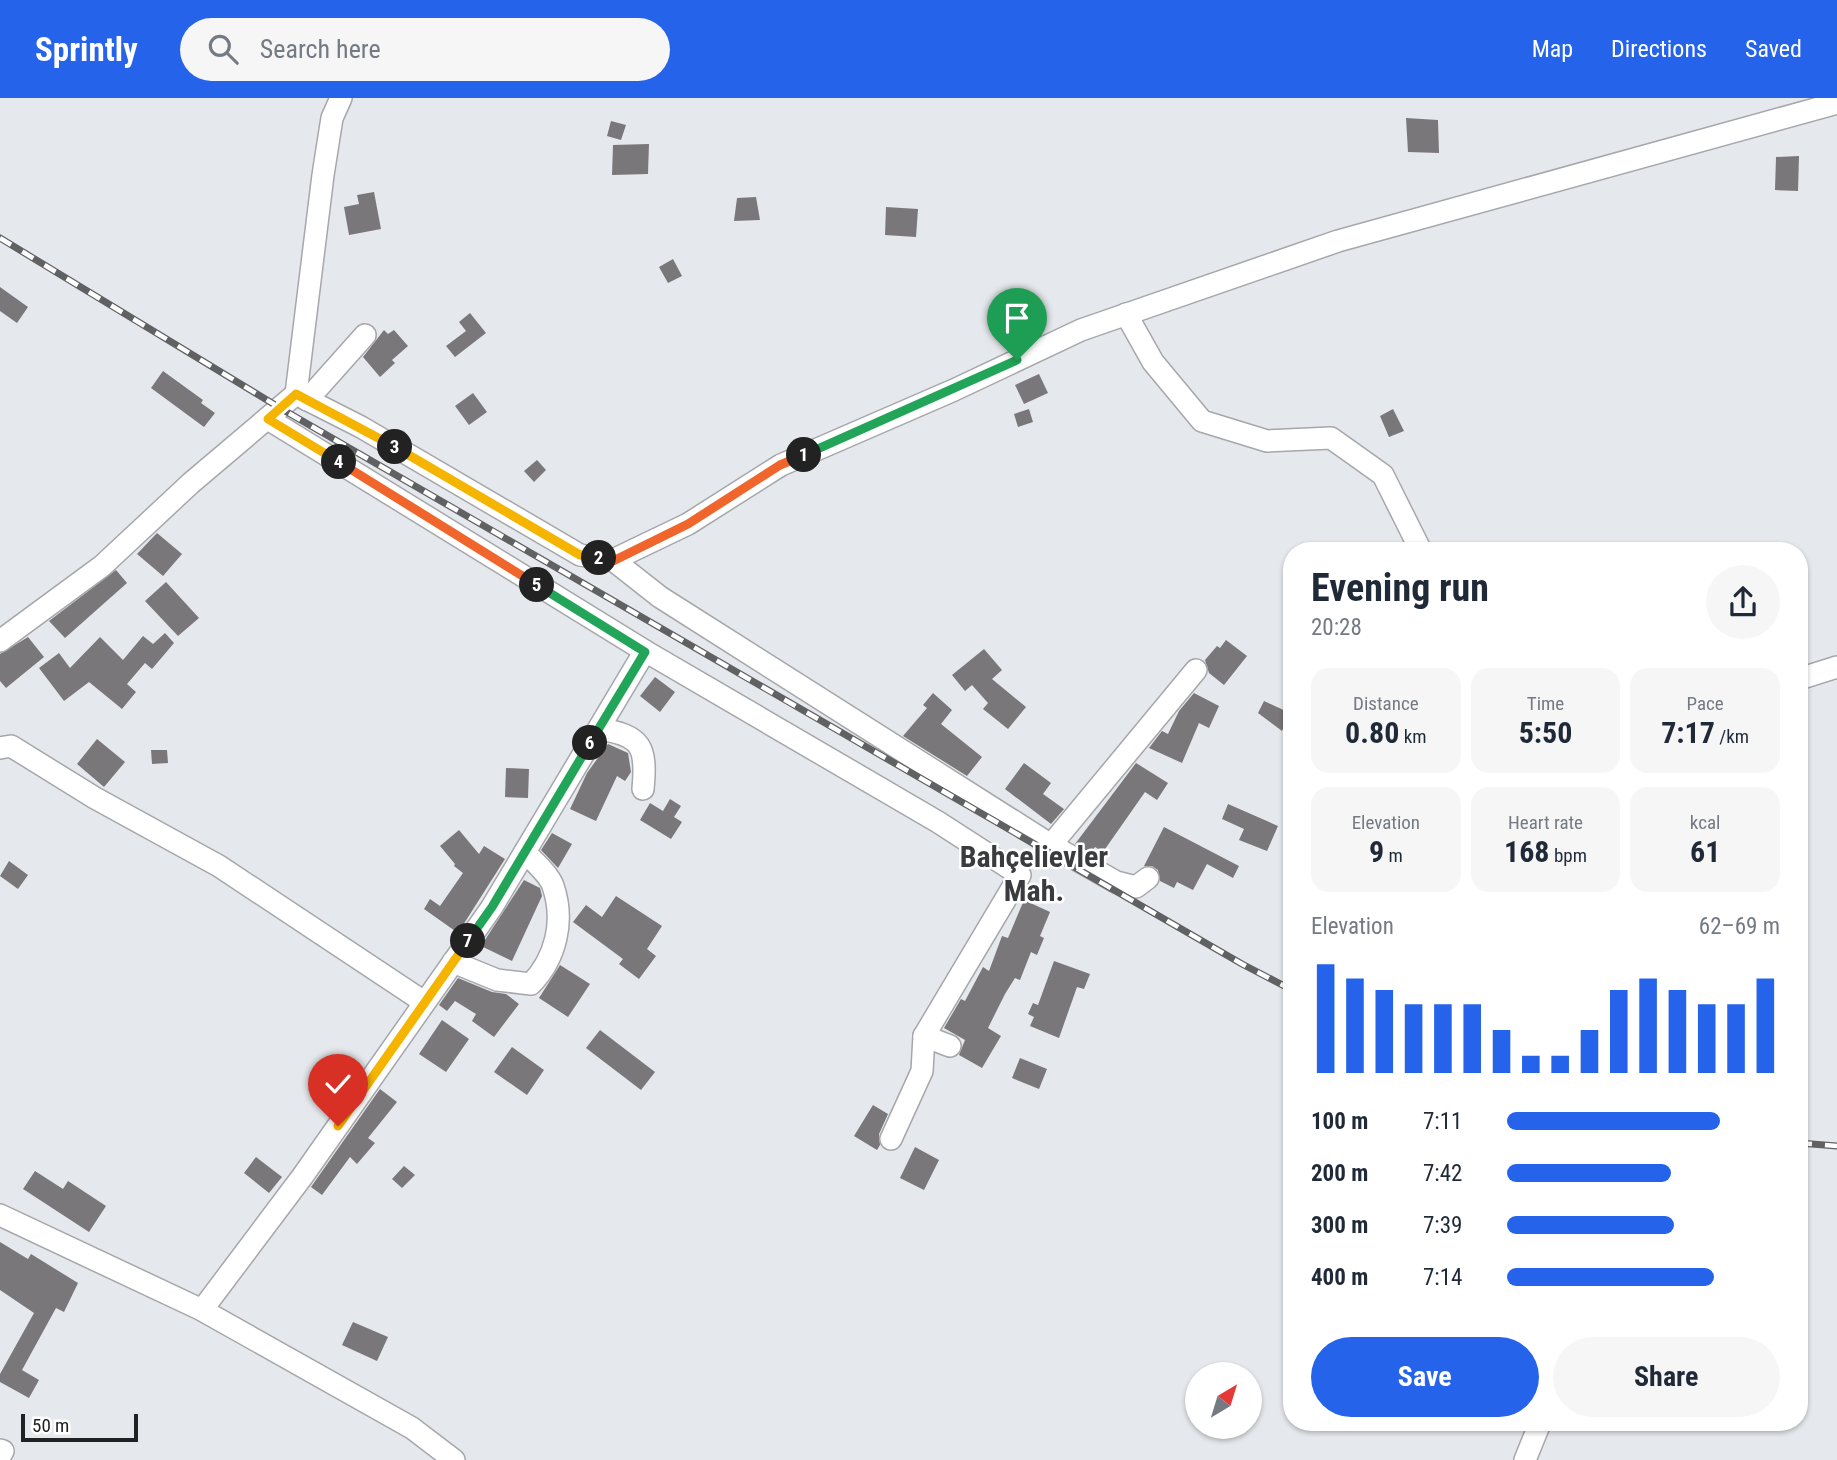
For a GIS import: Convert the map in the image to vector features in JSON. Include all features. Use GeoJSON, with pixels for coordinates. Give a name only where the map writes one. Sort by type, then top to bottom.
{"type":"FeatureCollection","features":[{"type":"Feature","properties":{"kind":"street"},"geometry":{"type":"LineString","coordinates":[[302,397],[323,174],[332,118],[341,98]]}},
{"type":"Feature","properties":{"kind":"street"},"geometry":{"type":"LineString","coordinates":[[613,561],[688,524],[780,465],[954,390],[1081,330],[1338,241],[1837,103]]}},
{"type":"Feature","properties":{"kind":"street"},"geometry":{"type":"LineString","coordinates":[[1126,314],[1153,362],[1202,421],[1267,441],[1331,438],[1383,475],[1416,542]]}},
{"type":"Feature","properties":{"kind":"street"},"geometry":{"type":"LineString","coordinates":[[0,642],[102,566],[191,483],[268,419],[302,397],[365,335]]}},
{"type":"Feature","properties":{"kind":"street"},"geometry":{"type":"LineString","coordinates":[[302,397],[361,427],[580,555],[613,561],[660,597],[1051,845],[1116,882],[1136,887],[1148,878]]}},
{"type":"Feature","properties":{"kind":"street"},"geometry":{"type":"LineString","coordinates":[[268,419],[645,652],[938,822],[1020,875],[924,1036],[922,1071],[891,1139]]}},
{"type":"Feature","properties":{"kind":"street"},"geometry":{"type":"LineString","coordinates":[[202,1310],[302,1177],[492,907],[645,652]]}},
{"type":"Feature","properties":{"kind":"street"},"geometry":{"type":"LineString","coordinates":[[1808,676],[1837,667]]}},
{"type":"Feature","properties":{"kind":"street"},"geometry":{"type":"LineString","coordinates":[[1051,845],[1196,670]]}},
{"type":"Feature","properties":{"kind":"street"},"geometry":{"type":"LineString","coordinates":[[599,729],[625,732],[640,745],[646,759],[643,789]]}},
{"type":"Feature","properties":{"kind":"street"},"geometry":{"type":"LineString","coordinates":[[0,748],[11,746],[95,798],[219,866],[424,1002]]}},
{"type":"Feature","properties":{"kind":"street"},"geometry":{"type":"LineString","coordinates":[[453,962],[497,980],[531,984],[546,969],[559,931],[553,884],[525,852]]}},
{"type":"Feature","properties":{"kind":"street"},"geometry":{"type":"LineString","coordinates":[[924,1036],[950,1046]]}},
{"type":"Feature","properties":{"kind":"street"},"geometry":{"type":"LineString","coordinates":[[0,1215],[202,1310],[412,1428],[454,1460]]}},
{"type":"Feature","properties":{"kind":"street"},"geometry":{"type":"LineString","coordinates":[[1525,1460],[1537,1431]]}},
{"type":"Feature","properties":{"kind":"street"},"geometry":{"type":"LineString","coordinates":[[0,1450],[3,1451],[0,1456]]}},
{"type":"Feature","properties":{"kind":"building"},"geometry":{"type":"Polygon","coordinates":[[[1406,118],[1438,120],[1439,153],[1408,152],[1406,118]]]}},
{"type":"Feature","properties":{"kind":"building"},"geometry":{"type":"Polygon","coordinates":[[[611,121],[626,125],[621,140],[607,136],[611,121]]]}},
{"type":"Feature","properties":{"kind":"building"},"geometry":{"type":"Polygon","coordinates":[[[649,144],[648,174],[612,175],[613,145],[649,144]]]}},
{"type":"Feature","properties":{"kind":"building"},"geometry":{"type":"Polygon","coordinates":[[[1799,156],[1798,191],[1775,190],[1776,157],[1799,156]]]}},
{"type":"Feature","properties":{"kind":"building"},"geometry":{"type":"Polygon","coordinates":[[[374,192],[381,229],[349,235],[344,207],[359,204],[357,195],[374,192]]]}},
{"type":"Feature","properties":{"kind":"building"},"geometry":{"type":"Polygon","coordinates":[[[756,197],[760,220],[734,221],[737,198],[756,197]]]}},
{"type":"Feature","properties":{"kind":"building"},"geometry":{"type":"Polygon","coordinates":[[[886,207],[918,209],[916,237],[885,235],[886,207]]]}},
{"type":"Feature","properties":{"kind":"building"},"geometry":{"type":"Polygon","coordinates":[[[673,259],[682,276],[668,283],[659,267],[673,259]]]}},
{"type":"Feature","properties":{"kind":"building"},"geometry":{"type":"Polygon","coordinates":[[[0,287],[28,307],[17,323],[0,311],[0,287]]]}},
{"type":"Feature","properties":{"kind":"building"},"geometry":{"type":"Polygon","coordinates":[[[470,313],[486,333],[455,357],[446,346],[466,331],[459,322],[470,313]]]}},
{"type":"Feature","properties":{"kind":"building"},"geometry":{"type":"Polygon","coordinates":[[[384,330],[388,334],[394,330],[408,346],[392,360],[395,363],[380,377],[363,357],[384,330]]]}},
{"type":"Feature","properties":{"kind":"building"},"geometry":{"type":"Polygon","coordinates":[[[163,371],[203,400],[201,403],[215,413],[204,427],[151,388],[163,371]]]}},
{"type":"Feature","properties":{"kind":"building"},"geometry":{"type":"Polygon","coordinates":[[[1039,374],[1048,393],[1024,404],[1015,385],[1039,374]]]}},
{"type":"Feature","properties":{"kind":"building"},"geometry":{"type":"Polygon","coordinates":[[[473,393],[487,412],[469,425],[455,406],[473,393]]]}},
{"type":"Feature","properties":{"kind":"building"},"geometry":{"type":"Polygon","coordinates":[[[1029,409],[1033,422],[1018,427],[1014,414],[1029,409]]]}},
{"type":"Feature","properties":{"kind":"building"},"geometry":{"type":"Polygon","coordinates":[[[1393,409],[1404,431],[1389,437],[1380,416],[1393,409]]]}},
{"type":"Feature","properties":{"kind":"building"},"geometry":{"type":"Polygon","coordinates":[[[537,460],[546,470],[534,482],[524,471],[537,460]]]}},
{"type":"Feature","properties":{"kind":"building"},"geometry":{"type":"Polygon","coordinates":[[[157,533],[182,554],[163,576],[137,554],[157,533]]]}},
{"type":"Feature","properties":{"kind":"building"},"geometry":{"type":"Polygon","coordinates":[[[116,570],[127,583],[65,638],[49,621],[116,570]]]}},
{"type":"Feature","properties":{"kind":"building"},"geometry":{"type":"Polygon","coordinates":[[[166,582],[199,618],[178,636],[145,601],[166,582]]]}},
{"type":"Feature","properties":{"kind":"building"},"geometry":{"type":"Polygon","coordinates":[[[165,633],[174,643],[152,669],[145,663],[127,684],[136,692],[122,709],[89,682],[64,701],[39,668],[59,653],[70,668],[100,637],[123,660],[143,636],[153,644],[165,633]]]}},
{"type":"Feature","properties":{"kind":"building"},"geometry":{"type":"Polygon","coordinates":[[[28,637],[44,657],[6,688],[0,681],[0,654],[28,637]]]}},
{"type":"Feature","properties":{"kind":"building"},"geometry":{"type":"Polygon","coordinates":[[[1226,640],[1247,656],[1224,685],[1209,673],[1205,660],[1226,640]]]}},
{"type":"Feature","properties":{"kind":"building"},"geometry":{"type":"Polygon","coordinates":[[[984,649],[1002,670],[992,679],[1026,707],[1008,729],[983,709],[988,703],[972,685],[965,691],[952,675],[984,649]]]}},
{"type":"Feature","properties":{"kind":"building"},"geometry":{"type":"Polygon","coordinates":[[[655,677],[675,692],[660,712],[640,696],[655,677]]]}},
{"type":"Feature","properties":{"kind":"building"},"geometry":{"type":"Polygon","coordinates":[[[933,693],[952,710],[941,724],[982,757],[967,776],[903,736],[927,708],[923,705],[933,693]]]}},
{"type":"Feature","properties":{"kind":"building"},"geometry":{"type":"Polygon","coordinates":[[[1194,693],[1219,706],[1209,728],[1199,723],[1182,763],[1149,748],[1162,731],[1168,734],[1179,711],[1194,693]]]}},
{"type":"Feature","properties":{"kind":"building"},"geometry":{"type":"Polygon","coordinates":[[[1264,701],[1283,710],[1282,731],[1258,713],[1264,701]]]}},
{"type":"Feature","properties":{"kind":"building"},"geometry":{"type":"Polygon","coordinates":[[[97,739],[125,762],[104,787],[77,764],[97,739]]]}},
{"type":"Feature","properties":{"kind":"building"},"geometry":{"type":"Polygon","coordinates":[[[608,744],[628,753],[631,772],[625,781],[617,776],[596,821],[570,809],[587,773],[608,744]]]}},
{"type":"Feature","properties":{"kind":"building"},"geometry":{"type":"Polygon","coordinates":[[[151,750],[167,750],[168,763],[152,764],[151,750]]]}},
{"type":"Feature","properties":{"kind":"building"},"geometry":{"type":"Polygon","coordinates":[[[1024,763],[1051,783],[1043,794],[1064,809],[1051,824],[1005,789],[1024,763]]]}},
{"type":"Feature","properties":{"kind":"building"},"geometry":{"type":"Polygon","coordinates":[[[1136,763],[1168,783],[1157,800],[1145,792],[1103,852],[1095,847],[1091,853],[1075,844],[1136,763]]]}},
{"type":"Feature","properties":{"kind":"building"},"geometry":{"type":"Polygon","coordinates":[[[506,768],[529,769],[528,798],[505,797],[506,768]]]}},
{"type":"Feature","properties":{"kind":"building"},"geometry":{"type":"Polygon","coordinates":[[[670,799],[681,806],[674,817],[682,822],[671,839],[640,820],[650,803],[663,811],[670,799]]]}},
{"type":"Feature","properties":{"kind":"building"},"geometry":{"type":"Polygon","coordinates":[[[1228,804],[1278,826],[1267,851],[1239,840],[1244,829],[1222,819],[1228,804]]]}},
{"type":"Feature","properties":{"kind":"building"},"geometry":{"type":"Polygon","coordinates":[[[1164,827],[1239,866],[1233,878],[1207,864],[1193,890],[1177,882],[1174,888],[1160,881],[1158,870],[1152,866],[1144,866],[1164,827]]]}},
{"type":"Feature","properties":{"kind":"building"},"geometry":{"type":"Polygon","coordinates":[[[459,830],[479,854],[484,846],[505,859],[458,933],[424,909],[430,899],[440,906],[463,873],[454,866],[440,846],[459,830]]]}},
{"type":"Feature","properties":{"kind":"building"},"geometry":{"type":"Polygon","coordinates":[[[552,833],[572,844],[558,868],[541,850],[552,833]]]}},
{"type":"Feature","properties":{"kind":"building"},"geometry":{"type":"Polygon","coordinates":[[[9,861],[28,875],[18,889],[0,876],[9,861]]]}},
{"type":"Feature","properties":{"kind":"building"},"geometry":{"type":"Polygon","coordinates":[[[524,880],[540,888],[542,896],[512,961],[481,946],[524,880]]]}},
{"type":"Feature","properties":{"kind":"building"},"geometry":{"type":"Polygon","coordinates":[[[616,896],[662,926],[647,949],[656,956],[639,979],[619,964],[623,959],[573,922],[586,905],[602,917],[616,896]]]}},
{"type":"Feature","properties":{"kind":"building"},"geometry":{"type":"Polygon","coordinates":[[[1024,900],[1050,912],[1040,936],[1044,938],[1037,955],[1031,952],[1020,980],[1015,978],[988,1028],[1001,1036],[982,1068],[959,1055],[965,1040],[944,1028],[961,999],[965,1001],[983,967],[989,971],[1002,936],[1008,938],[1024,900]]]}},
{"type":"Feature","properties":{"kind":"building"},"geometry":{"type":"Polygon","coordinates":[[[1054,961],[1090,974],[1084,989],[1077,987],[1059,1038],[1030,1026],[1034,1017],[1028,1014],[1033,1003],[1038,1005],[1054,961]]]}},
{"type":"Feature","properties":{"kind":"building"},"geometry":{"type":"Polygon","coordinates":[[[560,965],[590,984],[568,1017],[539,998],[560,965]]]}},
{"type":"Feature","properties":{"kind":"building"},"geometry":{"type":"Polygon","coordinates":[[[458,978],[492,992],[506,994],[519,1004],[494,1037],[472,1021],[476,1014],[455,1001],[447,1011],[439,1005],[458,978]]]}},
{"type":"Feature","properties":{"kind":"building"},"geometry":{"type":"Polygon","coordinates":[[[442,1020],[469,1039],[446,1072],[419,1054],[442,1020]]]}},
{"type":"Feature","properties":{"kind":"building"},"geometry":{"type":"Polygon","coordinates":[[[600,1030],[655,1072],[641,1090],[586,1048],[600,1030]]]}},
{"type":"Feature","properties":{"kind":"building"},"geometry":{"type":"Polygon","coordinates":[[[512,1047],[544,1070],[527,1095],[494,1072],[512,1047]]]}},
{"type":"Feature","properties":{"kind":"building"},"geometry":{"type":"Polygon","coordinates":[[[1020,1058],[1047,1069],[1039,1089],[1012,1078],[1020,1058]]]}},
{"type":"Feature","properties":{"kind":"building"},"geometry":{"type":"Polygon","coordinates":[[[380,1089],[397,1102],[368,1138],[375,1143],[357,1164],[350,1157],[322,1195],[311,1187],[380,1089]]]}},
{"type":"Feature","properties":{"kind":"building"},"geometry":{"type":"Polygon","coordinates":[[[873,1105],[888,1114],[879,1134],[880,1145],[877,1150],[854,1136],[873,1105]]]}},
{"type":"Feature","properties":{"kind":"building"},"geometry":{"type":"Polygon","coordinates":[[[915,1147],[939,1160],[924,1190],[900,1178],[915,1147]]]}},
{"type":"Feature","properties":{"kind":"building"},"geometry":{"type":"Polygon","coordinates":[[[256,1157],[282,1177],[269,1193],[244,1173],[256,1157]]]}},
{"type":"Feature","properties":{"kind":"building"},"geometry":{"type":"Polygon","coordinates":[[[404,1166],[415,1175],[402,1188],[392,1179],[404,1166]]]}},
{"type":"Feature","properties":{"kind":"building"},"geometry":{"type":"Polygon","coordinates":[[[35,1171],[63,1189],[68,1181],[106,1206],[89,1232],[23,1189],[35,1171]]]}},
{"type":"Feature","properties":{"kind":"building"},"geometry":{"type":"Polygon","coordinates":[[[0,1242],[28,1259],[31,1254],[78,1283],[64,1312],[56,1308],[22,1370],[39,1380],[29,1398],[0,1382],[0,1374],[34,1313],[0,1290],[0,1242]]]}},
{"type":"Feature","properties":{"kind":"building"},"geometry":{"type":"Polygon","coordinates":[[[353,1322],[388,1337],[377,1361],[342,1345],[353,1322]]]}},
{"type":"Feature","properties":{"kind":"railway"},"geometry":{"type":"LineString","coordinates":[[0,238],[280,408],[1283,985]]}},
{"type":"Feature","properties":{"kind":"railway"},"geometry":{"type":"LineString","coordinates":[[1808,1144],[1837,1146]]}},
{"type":"Feature","properties":{"kind":"district","name":"Bahçelievler Mah."},"geometry":{"type":"Point","coordinates":[1034,874]}},
{"type":"Feature","properties":{"kind":"route"},"geometry":{"type":"LineString","coordinates":[[338,1126],[492,907],[645,652],[268,419],[296,394],[361,427],[580,555],[613,561],[688,524],[780,465],[1017,360]]}}]}
